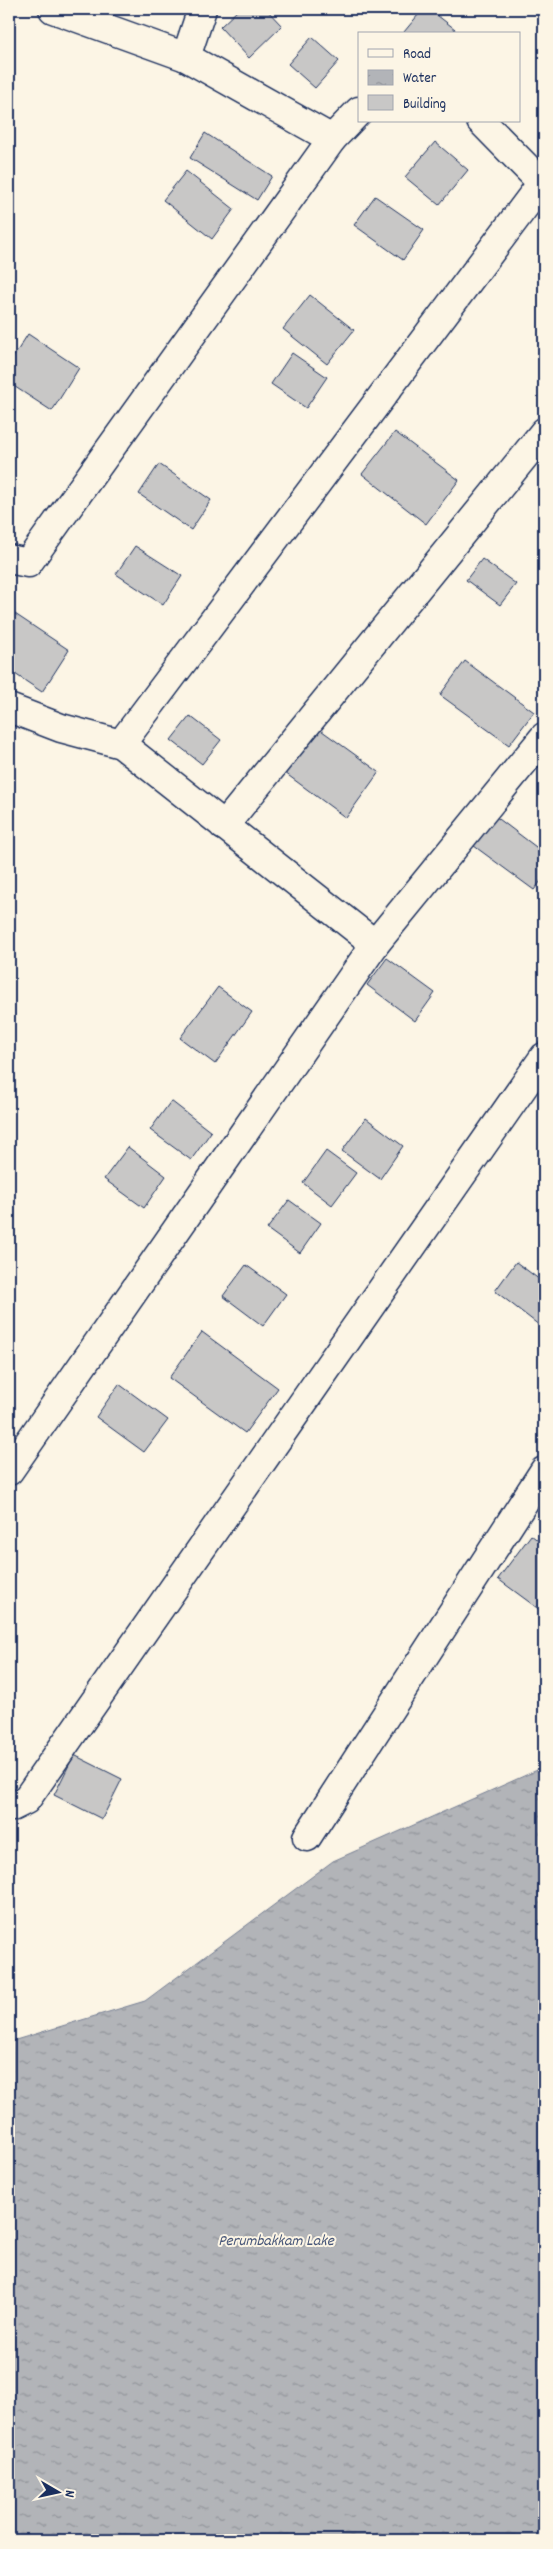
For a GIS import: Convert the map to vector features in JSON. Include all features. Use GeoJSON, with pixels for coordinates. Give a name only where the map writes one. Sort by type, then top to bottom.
{"type":"FeatureCollection","features":[{"type":"Feature","properties":{"kind":"street"},"geometry":{"type":"LineString","coordinates":[[53,9],[186,57],[332,139]]}},
{"type":"Feature","properties":{"kind":"street"},"geometry":{"type":"LineString","coordinates":[[186,57],[202,9]]}},
{"type":"Feature","properties":{"kind":"street"},"geometry":{"type":"LineString","coordinates":[[9,559],[28,564],[332,139],[358,112]]}},
{"type":"Feature","properties":{"kind":"street"},"geometry":{"type":"LineString","coordinates":[[121,744],[543,184],[482,122]]}},
{"type":"Feature","properties":{"kind":"street"},"geometry":{"type":"LineString","coordinates":[[224,826],[544,432]]}},
{"type":"Feature","properties":{"kind":"street"},"geometry":{"type":"LineString","coordinates":[[9,708],[61,728],[121,744],[375,944]]}},
{"type":"Feature","properties":{"kind":"street"},"geometry":{"type":"LineString","coordinates":[[9,1471],[375,944],[544,737]]}},
{"type":"Feature","properties":{"kind":"street"},"geometry":{"type":"LineString","coordinates":[[9,1805],[12,1807],[26,1800],[544,1057]]}},
{"type":"Feature","properties":{"kind":"street"},"geometry":{"type":"LineString","coordinates":[[307,1837],[544,1471]]}},
{"type":"Feature","properties":{"kind":"water","name":"Perumbakkam Lake"},"geometry":{"type":"Polygon","coordinates":[[[544,1767],[544,2540],[9,2540],[9,2042],[145,2001],[333,1861],[544,1767]]]}},
{"type":"Feature","properties":{"kind":"building"},"geometry":{"type":"Polygon","coordinates":[[[239,9],[266,9],[282,26],[249,58],[220,27],[239,9]]]}},
{"type":"Feature","properties":{"kind":"building"},"geometry":{"type":"Polygon","coordinates":[[[423,9],[429,9],[455,29],[453,32],[404,32],[423,9]]]}},
{"type":"Feature","properties":{"kind":"building"},"geometry":{"type":"Polygon","coordinates":[[[312,37],[339,61],[315,88],[288,64],[312,37]]]}},
{"type":"Feature","properties":{"kind":"building"},"geometry":{"type":"Polygon","coordinates":[[[205,133],[272,176],[257,200],[190,158],[205,133]]]}},
{"type":"Feature","properties":{"kind":"building"},"geometry":{"type":"Polygon","coordinates":[[[435,142],[468,170],[439,205],[405,177],[435,142]]]}},
{"type":"Feature","properties":{"kind":"building"},"geometry":{"type":"Polygon","coordinates":[[[186,171],[234,209],[212,239],[163,200],[186,171]]]}},
{"type":"Feature","properties":{"kind":"building"},"geometry":{"type":"Polygon","coordinates":[[[375,196],[424,230],[403,260],[354,225],[375,196]]]}},
{"type":"Feature","properties":{"kind":"building"},"geometry":{"type":"Polygon","coordinates":[[[310,295],[354,330],[327,364],[283,329],[310,295]]]}},
{"type":"Feature","properties":{"kind":"building"},"geometry":{"type":"Polygon","coordinates":[[[28,334],[79,368],[52,411],[9,383],[9,364],[28,334]]]}},
{"type":"Feature","properties":{"kind":"building"},"geometry":{"type":"Polygon","coordinates":[[[292,353],[327,377],[306,408],[271,384],[292,353]]]}},
{"type":"Feature","properties":{"kind":"building"},"geometry":{"type":"Polygon","coordinates":[[[395,432],[459,480],[426,524],[362,474],[395,432]]]}},
{"type":"Feature","properties":{"kind":"building"},"geometry":{"type":"Polygon","coordinates":[[[159,464],[211,500],[191,530],[139,494],[159,464]]]}},
{"type":"Feature","properties":{"kind":"building"},"geometry":{"type":"Polygon","coordinates":[[[135,546],[182,576],[163,605],[116,574],[135,546]]]}},
{"type":"Feature","properties":{"kind":"building"},"geometry":{"type":"Polygon","coordinates":[[[482,559],[516,584],[500,605],[466,580],[482,559]]]}},
{"type":"Feature","properties":{"kind":"building"},"geometry":{"type":"Polygon","coordinates":[[[9,610],[69,650],[42,692],[9,670],[9,610]]]}},
{"type":"Feature","properties":{"kind":"building"},"geometry":{"type":"Polygon","coordinates":[[[465,661],[534,712],[509,745],[440,695],[465,661]]]}},
{"type":"Feature","properties":{"kind":"building"},"geometry":{"type":"Polygon","coordinates":[[[190,716],[221,740],[202,764],[171,740],[190,716]]]}},
{"type":"Feature","properties":{"kind":"building"},"geometry":{"type":"Polygon","coordinates":[[[318,728],[379,772],[346,818],[285,773],[318,728]]]}},
{"type":"Feature","properties":{"kind":"building"},"geometry":{"type":"Polygon","coordinates":[[[491,813],[544,853],[544,877],[534,890],[470,843],[491,813]]]}},
{"type":"Feature","properties":{"kind":"building"},"geometry":{"type":"Polygon","coordinates":[[[387,958],[435,993],[415,1021],[367,985],[387,958]]]}},
{"type":"Feature","properties":{"kind":"building"},"geometry":{"type":"Polygon","coordinates":[[[218,987],[252,1012],[215,1064],[180,1038],[218,987]]]}},
{"type":"Feature","properties":{"kind":"building"},"geometry":{"type":"Polygon","coordinates":[[[171,1101],[211,1132],[191,1160],[150,1130],[171,1101]]]}},
{"type":"Feature","properties":{"kind":"building"},"geometry":{"type":"Polygon","coordinates":[[[366,1118],[403,1146],[380,1179],[342,1151],[366,1118]]]}},
{"type":"Feature","properties":{"kind":"building"},"geometry":{"type":"Polygon","coordinates":[[[128,1147],[166,1176],[144,1208],[104,1179],[128,1147]]]}},
{"type":"Feature","properties":{"kind":"building"},"geometry":{"type":"Polygon","coordinates":[[[326,1151],[356,1173],[332,1205],[303,1183],[326,1151]]]}},
{"type":"Feature","properties":{"kind":"building"},"geometry":{"type":"Polygon","coordinates":[[[289,1200],[321,1223],[300,1253],[267,1229],[289,1200]]]}},
{"type":"Feature","properties":{"kind":"building"},"geometry":{"type":"Polygon","coordinates":[[[516,1262],[544,1283],[544,1329],[495,1291],[516,1262]]]}},
{"type":"Feature","properties":{"kind":"building"},"geometry":{"type":"Polygon","coordinates":[[[246,1265],[286,1294],[263,1326],[223,1296],[246,1265]]]}},
{"type":"Feature","properties":{"kind":"building"},"geometry":{"type":"Polygon","coordinates":[[[202,1332],[278,1388],[245,1433],[169,1378],[202,1332]]]}},
{"type":"Feature","properties":{"kind":"building"},"geometry":{"type":"Polygon","coordinates":[[[119,1384],[168,1420],[144,1452],[96,1417],[119,1384]]]}},
{"type":"Feature","properties":{"kind":"building"},"geometry":{"type":"Polygon","coordinates":[[[531,1535],[544,1545],[544,1613],[498,1579],[531,1535]]]}},
{"type":"Feature","properties":{"kind":"building"},"geometry":{"type":"Polygon","coordinates":[[[74,1755],[122,1779],[102,1819],[54,1795],[74,1755]]]}}]}
